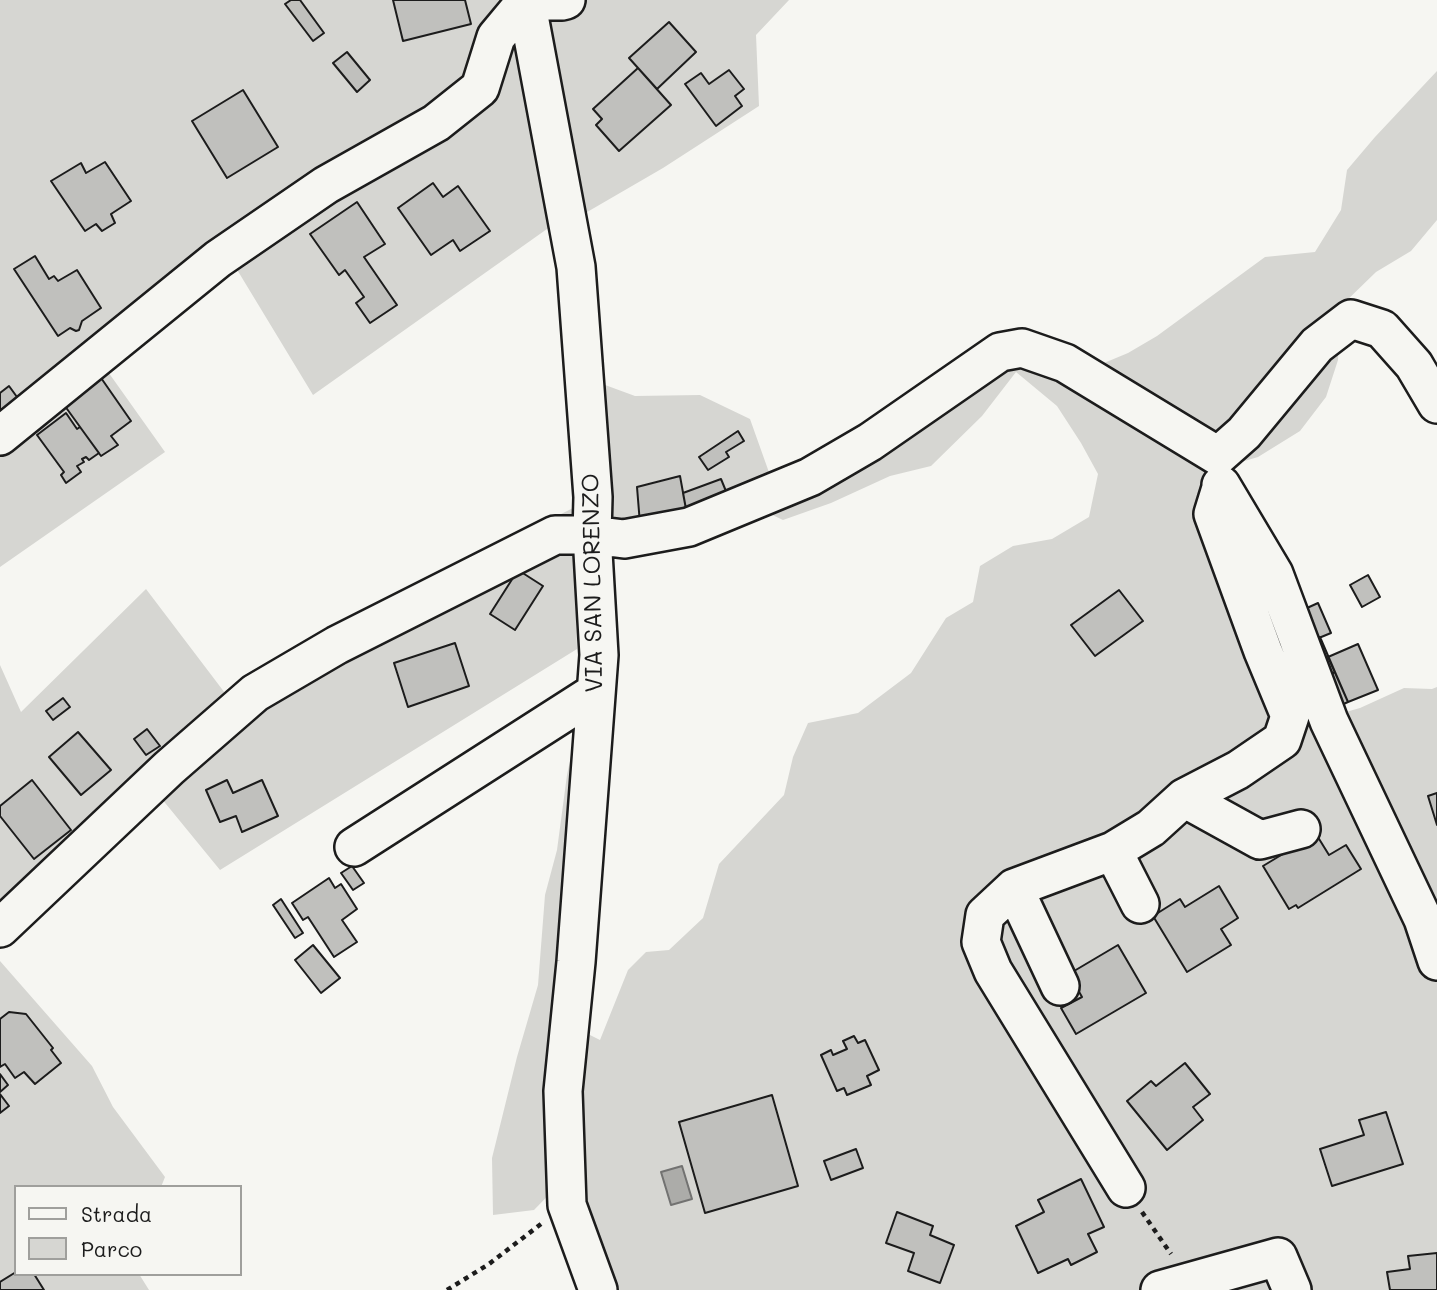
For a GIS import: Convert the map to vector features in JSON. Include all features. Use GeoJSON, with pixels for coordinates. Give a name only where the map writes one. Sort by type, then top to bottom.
{"type":"FeatureCollection","features":[{"type":"Feature","properties":{"kind":"street"},"geometry":{"type":"LineString","coordinates":[[0,436],[218,259],[326,185],[436,122],[480,88],[496,37],[526,0],[566,0]]}},
{"type":"Feature","properties":{"kind":"street","name":"VIA SAN LORENZO"},"geometry":{"type":"LineString","coordinates":[[526,0],[576,267],[593,497],[592,535],[599,655],[576,962],[563,1091],[567,1205],[598,1290]]}},
{"type":"Feature","properties":{"kind":"street"},"geometry":{"type":"LineString","coordinates":[[1126,1188],[993,971],[981,942],[985,915],[1014,888],[1113,851],[1151,828],[1185,798],[1238,769],[1282,740],[1290,716],[1213,514],[1219,472],[1244,433],[1317,345],[1351,319],[1382,330],[1414,365],[1437,404]]}},
{"type":"Feature","properties":{"kind":"street"},"geometry":{"type":"LineString","coordinates":[[0,928],[169,768],[255,693],[337,645],[555,535],[592,535],[624,539],[689,527],[810,477],[870,442],[1000,352],[1022,348],[1065,363],[1219,472],[1274,574],[1329,721],[1423,919],[1437,961]]}},
{"type":"Feature","properties":{"kind":"street"},"geometry":{"type":"LineString","coordinates":[[354,847],[596,692]]}},
{"type":"Feature","properties":{"kind":"street"},"geometry":{"type":"LineString","coordinates":[[1185,798],[1261,841],[1301,829]]}},
{"type":"Feature","properties":{"kind":"street"},"geometry":{"type":"LineString","coordinates":[[1113,851],[1140,904]]}},
{"type":"Feature","properties":{"kind":"street"},"geometry":{"type":"LineString","coordinates":[[1014,888],[1060,986]]}},
{"type":"Feature","properties":{"kind":"street"},"geometry":{"type":"LineString","coordinates":[[1171,1287],[1278,1257],[1292,1290]]}},
{"type":"Feature","properties":{"kind":"path"},"geometry":{"type":"LineString","coordinates":[[1126,1188],[1174,1259],[1171,1287]]}},
{"type":"Feature","properties":{"kind":"path"},"geometry":{"type":"LineString","coordinates":[[447,1290],[489,1264],[567,1205]]}},
{"type":"Feature","properties":{"kind":"green space"},"geometry":{"type":"Polygon","coordinates":[[[0,0],[507,0],[554,224],[313,395],[233,263],[106,369],[165,452],[0,567],[0,0]]]}},
{"type":"Feature","properties":{"kind":"green space"},"geometry":{"type":"Polygon","coordinates":[[[545,0],[789,0],[756,35],[759,106],[663,168],[582,215],[545,0]]]}},
{"type":"Feature","properties":{"kind":"green space"},"geometry":{"type":"Polygon","coordinates":[[[1437,71],[1437,220],[1411,251],[1376,272],[1340,307],[1338,360],[1326,397],[1300,431],[1258,457],[1204,473],[1243,542],[1321,719],[1360,708],[1404,688],[1437,687],[1437,1290],[611,1290],[591,1233],[578,1165],[534,1210],[493,1215],[492,1158],[538,985],[545,895],[557,850],[567,775],[579,717],[586,1033],[600,1040],[628,970],[646,952],[669,950],[703,918],[719,864],[784,795],[793,757],[808,723],[858,713],[911,673],[946,618],[973,602],[980,566],[1013,546],[1052,539],[1089,517],[1098,474],[1057,406],[1016,372],[982,416],[931,466],[890,476],[831,503],[783,520],[741,500],[608,531],[597,382],[635,396],[700,395],[750,419],[771,478],[858,429],[909,396],[1067,351],[1104,363],[1157,336],[1265,257],[1315,252],[1341,210],[1347,170],[1437,71]]]}},
{"type":"Feature","properties":{"kind":"green space"},"geometry":{"type":"Polygon","coordinates":[[[573,508],[577,649],[220,870],[157,793],[0,940],[0,665],[21,712],[146,589],[228,697],[324,634],[573,508]]]}},
{"type":"Feature","properties":{"kind":"green space"},"geometry":{"type":"Polygon","coordinates":[[[0,961],[92,1066],[113,1107],[165,1177],[162,1185],[14,1185],[14,1276],[140,1276],[149,1290],[0,1290],[0,961]]]}},
{"type":"Feature","properties":{"kind":"shaded area"},"geometry":{"type":"Polygon","coordinates":[[[682,1166],[692,1199],[671,1205],[661,1172],[682,1166]]]}},
{"type":"Feature","properties":{"kind":"building"},"geometry":{"type":"Polygon","coordinates":[[[291,0],[300,0],[324,33],[313,41],[285,4],[291,0]]]}},
{"type":"Feature","properties":{"kind":"building"},"geometry":{"type":"Polygon","coordinates":[[[393,0],[465,0],[471,24],[403,41],[393,0]]]}},
{"type":"Feature","properties":{"kind":"building"},"geometry":{"type":"Polygon","coordinates":[[[669,22],[696,52],[657,89],[629,58],[669,22]]]}},
{"type":"Feature","properties":{"kind":"building"},"geometry":{"type":"Polygon","coordinates":[[[347,52],[370,80],[357,92],[333,63],[347,52]]]}},
{"type":"Feature","properties":{"kind":"building"},"geometry":{"type":"Polygon","coordinates":[[[638,68],[671,105],[619,151],[596,125],[602,119],[593,109],[638,68]]]}},
{"type":"Feature","properties":{"kind":"building"},"geometry":{"type":"Polygon","coordinates":[[[729,70],[744,89],[735,96],[742,106],[716,126],[685,84],[701,73],[709,84],[729,70]]]}},
{"type":"Feature","properties":{"kind":"building"},"geometry":{"type":"Polygon","coordinates":[[[243,90],[278,147],[227,178],[192,121],[243,90]]]}},
{"type":"Feature","properties":{"kind":"building"},"geometry":{"type":"Polygon","coordinates":[[[105,162],[131,201],[111,214],[115,223],[102,231],[96,224],[85,231],[51,181],[81,163],[86,173],[105,162]]]}},
{"type":"Feature","properties":{"kind":"building"},"geometry":{"type":"Polygon","coordinates":[[[433,183],[443,197],[458,186],[490,231],[460,251],[453,240],[431,255],[398,208],[433,183]]]}},
{"type":"Feature","properties":{"kind":"building"},"geometry":{"type":"Polygon","coordinates":[[[357,202],[385,244],[364,257],[397,305],[370,323],[356,303],[364,297],[345,270],[339,275],[310,234],[357,202]]]}},
{"type":"Feature","properties":{"kind":"building"},"geometry":{"type":"Polygon","coordinates":[[[35,256],[49,279],[54,276],[58,281],[77,270],[101,308],[82,321],[79,330],[70,328],[58,336],[14,269],[35,256]]]}},
{"type":"Feature","properties":{"kind":"building"},"geometry":{"type":"Polygon","coordinates":[[[99,375],[131,421],[111,436],[118,445],[101,456],[62,402],[99,375]]]}},
{"type":"Feature","properties":{"kind":"building"},"geometry":{"type":"Polygon","coordinates":[[[9,386],[25,408],[0,427],[0,393],[9,386]]]}},
{"type":"Feature","properties":{"kind":"building"},"geometry":{"type":"Polygon","coordinates":[[[66,413],[99,453],[89,460],[86,457],[82,459],[84,462],[77,466],[81,472],[66,483],[61,475],[64,472],[37,435],[66,413]]]}},
{"type":"Feature","properties":{"kind":"building"},"geometry":{"type":"Polygon","coordinates":[[[738,431],[744,441],[726,452],[729,457],[708,470],[699,457],[738,431]]]}},
{"type":"Feature","properties":{"kind":"building"},"geometry":{"type":"Polygon","coordinates":[[[680,476],[688,520],[640,524],[637,487],[680,476]]]}},
{"type":"Feature","properties":{"kind":"building"},"geometry":{"type":"Polygon","coordinates":[[[721,479],[730,501],[688,520],[683,493],[721,479]]]}},
{"type":"Feature","properties":{"kind":"building"},"geometry":{"type":"Polygon","coordinates":[[[518,570],[543,586],[515,630],[490,614],[518,570]]]}},
{"type":"Feature","properties":{"kind":"building"},"geometry":{"type":"Polygon","coordinates":[[[1368,575],[1380,597],[1362,607],[1350,585],[1368,575]]]}},
{"type":"Feature","properties":{"kind":"building"},"geometry":{"type":"Polygon","coordinates":[[[1119,590],[1143,621],[1095,656],[1071,625],[1119,590]]]}},
{"type":"Feature","properties":{"kind":"building"},"geometry":{"type":"Polygon","coordinates":[[[1318,603],[1331,633],[1309,642],[1296,613],[1318,603]]]}},
{"type":"Feature","properties":{"kind":"building"},"geometry":{"type":"Polygon","coordinates":[[[1320,637],[1335,672],[1324,677],[1309,642],[1320,637]]]}},
{"type":"Feature","properties":{"kind":"building"},"geometry":{"type":"Polygon","coordinates":[[[455,643],[469,686],[408,707],[394,663],[455,643]]]}},
{"type":"Feature","properties":{"kind":"building"},"geometry":{"type":"Polygon","coordinates":[[[1358,644],[1378,690],[1348,702],[1328,657],[1358,644]]]}},
{"type":"Feature","properties":{"kind":"building"},"geometry":{"type":"Polygon","coordinates":[[[1335,672],[1348,702],[1337,707],[1324,677],[1335,672]]]}},
{"type":"Feature","properties":{"kind":"building"},"geometry":{"type":"Polygon","coordinates":[[[63,698],[70,707],[53,720],[46,711],[63,698]]]}},
{"type":"Feature","properties":{"kind":"building"},"geometry":{"type":"Polygon","coordinates":[[[147,729],[160,746],[146,755],[134,739],[147,729]]]}},
{"type":"Feature","properties":{"kind":"building"},"geometry":{"type":"Polygon","coordinates":[[[78,732],[111,770],[81,795],[49,757],[78,732]]]}},
{"type":"Feature","properties":{"kind":"building"},"geometry":{"type":"Polygon","coordinates":[[[32,780],[71,830],[34,859],[0,816],[0,806],[32,780]]]}},
{"type":"Feature","properties":{"kind":"building"},"geometry":{"type":"Polygon","coordinates":[[[227,780],[233,793],[262,780],[278,816],[242,832],[236,816],[220,822],[206,790],[227,780]]]}},
{"type":"Feature","properties":{"kind":"building"},"geometry":{"type":"Polygon","coordinates":[[[1437,793],[1437,825],[1428,796],[1437,793]]]}},
{"type":"Feature","properties":{"kind":"building"},"geometry":{"type":"Polygon","coordinates":[[[1316,834],[1329,855],[1346,845],[1361,869],[1298,908],[1296,905],[1289,909],[1263,866],[1316,834]]]}},
{"type":"Feature","properties":{"kind":"building"},"geometry":{"type":"Polygon","coordinates":[[[352,866],[364,883],[353,890],[341,873],[352,866]]]}},
{"type":"Feature","properties":{"kind":"building"},"geometry":{"type":"Polygon","coordinates":[[[329,878],[335,888],[341,884],[357,909],[342,920],[357,942],[334,957],[308,917],[303,920],[292,903],[329,878]]]}},
{"type":"Feature","properties":{"kind":"building"},"geometry":{"type":"Polygon","coordinates":[[[1219,886],[1238,918],[1221,929],[1231,945],[1187,972],[1153,916],[1180,899],[1185,907],[1219,886]]]}},
{"type":"Feature","properties":{"kind":"building"},"geometry":{"type":"Polygon","coordinates":[[[281,899],[303,933],[295,938],[273,905],[281,899]]]}},
{"type":"Feature","properties":{"kind":"building"},"geometry":{"type":"Polygon","coordinates":[[[313,945],[340,978],[321,993],[295,960],[313,945]]]}},
{"type":"Feature","properties":{"kind":"building"},"geometry":{"type":"Polygon","coordinates":[[[1118,945],[1146,993],[1076,1034],[1061,1008],[1082,997],[1069,974],[1118,945]]]}},
{"type":"Feature","properties":{"kind":"building"},"geometry":{"type":"Polygon","coordinates":[[[9,1012],[26,1014],[53,1048],[51,1050],[61,1063],[35,1084],[24,1072],[15,1078],[5,1064],[0,1067],[0,1019],[9,1012]]]}},
{"type":"Feature","properties":{"kind":"building"},"geometry":{"type":"Polygon","coordinates":[[[854,1036],[858,1043],[865,1040],[879,1070],[867,1076],[871,1085],[847,1095],[844,1088],[837,1091],[821,1055],[831,1050],[833,1055],[847,1049],[843,1041],[854,1036]]]}},
{"type":"Feature","properties":{"kind":"building"},"geometry":{"type":"Polygon","coordinates":[[[1185,1063],[1210,1094],[1193,1107],[1203,1120],[1167,1150],[1127,1101],[1151,1081],[1156,1086],[1185,1063]]]}},
{"type":"Feature","properties":{"kind":"building"},"geometry":{"type":"Polygon","coordinates":[[[0,1074],[8,1085],[0,1092],[0,1074]]]}},
{"type":"Feature","properties":{"kind":"building"},"geometry":{"type":"Polygon","coordinates":[[[0,1094],[9,1106],[0,1113],[0,1094]]]}},
{"type":"Feature","properties":{"kind":"building"},"geometry":{"type":"Polygon","coordinates":[[[772,1095],[798,1186],[705,1213],[679,1122],[772,1095]]]}},
{"type":"Feature","properties":{"kind":"building"},"geometry":{"type":"Polygon","coordinates":[[[1386,1112],[1403,1164],[1332,1186],[1320,1149],[1364,1135],[1359,1120],[1386,1112]]]}},
{"type":"Feature","properties":{"kind":"building"},"geometry":{"type":"Polygon","coordinates":[[[856,1149],[863,1168],[831,1180],[824,1161],[856,1149]]]}},
{"type":"Feature","properties":{"kind":"building"},"geometry":{"type":"Polygon","coordinates":[[[1081,1179],[1104,1227],[1088,1234],[1097,1252],[1071,1265],[1068,1259],[1038,1273],[1016,1226],[1044,1212],[1038,1200],[1081,1179]]]}},
{"type":"Feature","properties":{"kind":"building"},"geometry":{"type":"Polygon","coordinates":[[[897,1212],[933,1226],[930,1235],[954,1245],[940,1283],[908,1271],[914,1253],[886,1243],[897,1212]]]}},
{"type":"Feature","properties":{"kind":"building"},"geometry":{"type":"Polygon","coordinates":[[[1437,1253],[1437,1290],[1390,1290],[1387,1272],[1410,1269],[1408,1256],[1437,1253]]]}},
{"type":"Feature","properties":{"kind":"building"},"geometry":{"type":"Polygon","coordinates":[[[14,1273],[14,1276],[35,1276],[44,1290],[0,1290],[0,1282],[14,1273]]]}}]}
